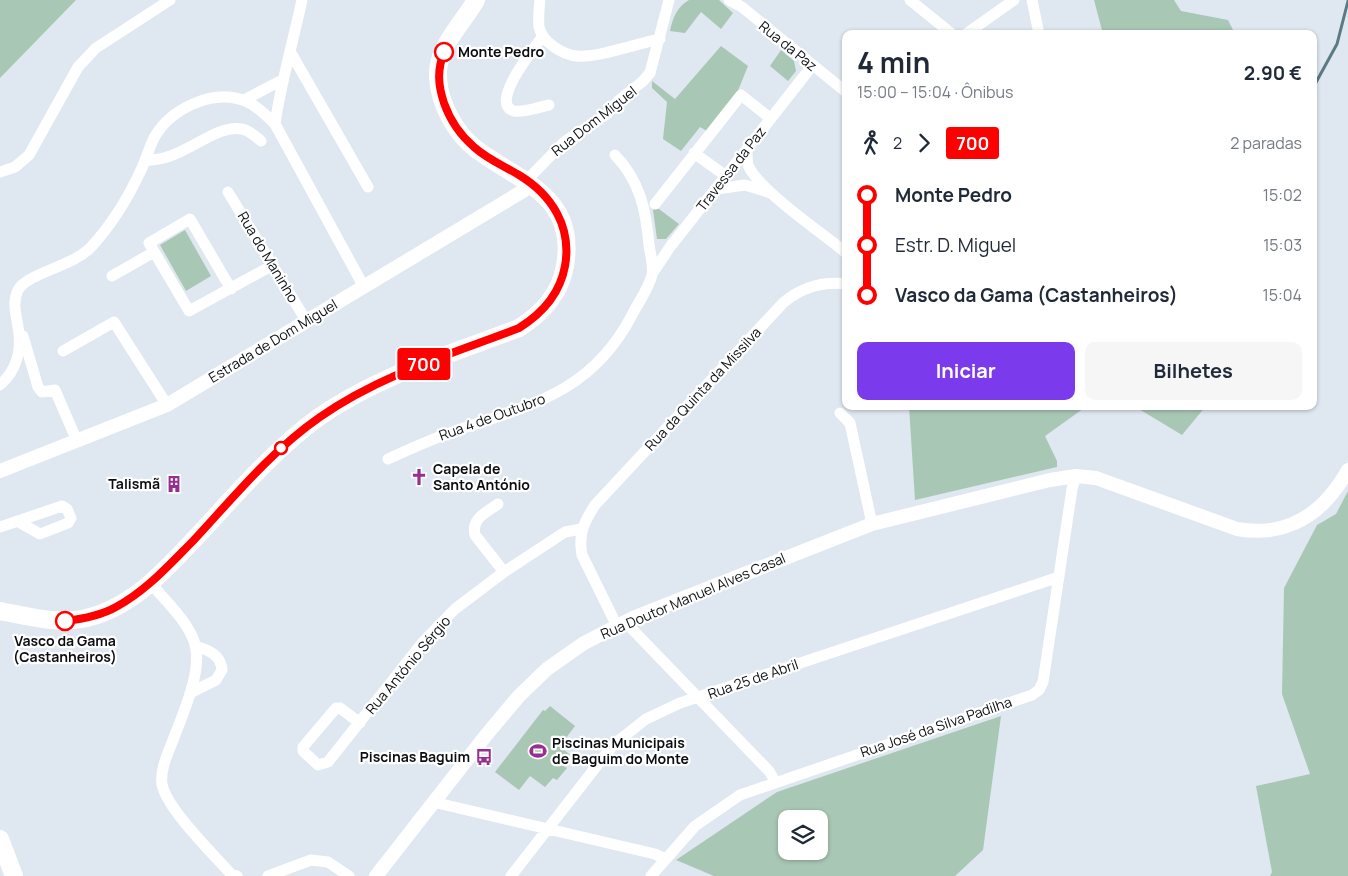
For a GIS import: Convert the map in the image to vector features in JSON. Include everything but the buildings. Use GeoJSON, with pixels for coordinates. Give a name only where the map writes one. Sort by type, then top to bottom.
{"type":"FeatureCollection","features":[{"type":"Feature","properties":{"kind":"main road"},"geometry":{"type":"LineString","coordinates":[[0,610],[50,620],[82,619],[115,608],[151,583],[286,443],[320,417],[368,388],[411,369],[519,328],[546,307],[557,291],[564,271],[567,240],[560,217],[551,203],[530,182],[475,148],[455,125],[441,95],[438,76],[443,53],[476,0]]}},
{"type":"Feature","properties":{"kind":"main road"},"geometry":{"type":"LineString","coordinates":[[0,838],[14,876]]}},
{"type":"Feature","properties":{"kind":"street"},"geometry":{"type":"LineString","coordinates":[[0,172],[15,167],[29,155],[78,67],[96,48],[170,0]]}},
{"type":"Feature","properties":{"kind":"street"},"geometry":{"type":"LineString","coordinates":[[275,124],[282,80],[291,53],[302,0]]}},
{"type":"Feature","properties":{"kind":"street"},"geometry":{"type":"LineString","coordinates":[[540,0],[540,28],[543,36],[565,53],[577,56],[660,38]]}},
{"type":"Feature","properties":{"kind":"street","name":"Rua Dom Miguel"},"geometry":{"type":"LineString","coordinates":[[530,182],[564,142],[607,114],[618,101],[642,82],[650,72],[669,0]]}},
{"type":"Feature","properties":{"kind":"street","name":"Rua da Paz"},"geometry":{"type":"LineString","coordinates":[[730,0],[742,7],[842,89]]}},
{"type":"Feature","properties":{"kind":"street"},"geometry":{"type":"LineString","coordinates":[[910,0],[947,30]]}},
{"type":"Feature","properties":{"kind":"street"},"geometry":{"type":"LineString","coordinates":[[972,30],[1014,0]]}},
{"type":"Feature","properties":{"kind":"street"},"geometry":{"type":"LineString","coordinates":[[1032,0],[1038,30]]}},
{"type":"Feature","properties":{"kind":"street"},"geometry":{"type":"LineString","coordinates":[[543,36],[508,88],[506,103],[509,109],[516,111],[549,105]]}},
{"type":"Feature","properties":{"kind":"street"},"geometry":{"type":"LineString","coordinates":[[291,53],[368,187]]}},
{"type":"Feature","properties":{"kind":"street","name":"Travessa da Paz"},"geometry":{"type":"LineString","coordinates":[[652,274],[670,247],[812,66]]}},
{"type":"Feature","properties":{"kind":"street"},"geometry":{"type":"LineString","coordinates":[[244,100],[282,80]]}},
{"type":"Feature","properties":{"kind":"street"},"geometry":{"type":"LineString","coordinates":[[655,204],[741,95],[770,118]]}},
{"type":"Feature","properties":{"kind":"street"},"geometry":{"type":"LineString","coordinates":[[77,441],[55,390],[42,392],[38,387],[19,328],[14,305],[19,289],[26,281],[66,265],[91,248],[121,207],[146,160],[154,137],[172,116],[196,102],[222,97],[244,100],[263,112],[275,124],[364,286]]}},
{"type":"Feature","properties":{"kind":"street"},"geometry":{"type":"LineString","coordinates":[[146,160],[167,158],[214,134],[229,129],[241,128],[262,141]]}},
{"type":"Feature","properties":{"kind":"street"},"geometry":{"type":"LineString","coordinates":[[746,150],[748,164],[753,174],[772,194],[842,250]]}},
{"type":"Feature","properties":{"kind":"street"},"geometry":{"type":"LineString","coordinates":[[694,153],[726,176]]}},
{"type":"Feature","properties":{"kind":"street"},"geometry":{"type":"LineString","coordinates":[[615,155],[627,168],[642,198],[652,274]]}},
{"type":"Feature","properties":{"kind":"street","name":"Estrada de Dom Miguel"},"geometry":{"type":"LineString","coordinates":[[0,470],[167,405],[307,322],[530,182]]}},
{"type":"Feature","properties":{"kind":"street"},"geometry":{"type":"LineString","coordinates":[[717,188],[745,185],[772,194]]}},
{"type":"Feature","properties":{"kind":"street","name":"Rua do Maninho"},"geometry":{"type":"LineString","coordinates":[[228,192],[307,322]]}},
{"type":"Feature","properties":{"kind":"street"},"geometry":{"type":"LineString","coordinates":[[231,289],[190,218],[148,242],[189,311],[231,289],[273,265]]}},
{"type":"Feature","properties":{"kind":"street"},"geometry":{"type":"LineString","coordinates":[[112,276],[154,252]]}},
{"type":"Feature","properties":{"kind":"street","name":"Rua 4 de Outubro"},"geometry":{"type":"LineString","coordinates":[[388,459],[434,438],[523,409],[548,398],[577,381],[609,350],[623,332],[652,274]]}},
{"type":"Feature","properties":{"kind":"street","name":"Rua da Quinta da Missilva"},"geometry":{"type":"LineString","coordinates":[[775,782],[769,771],[698,697],[631,628],[622,623],[582,555],[580,538],[582,529],[595,505],[783,303],[792,295],[809,287],[825,283],[842,282]]}},
{"type":"Feature","properties":{"kind":"street"},"geometry":{"type":"LineString","coordinates":[[63,351],[114,322],[167,405]]}},
{"type":"Feature","properties":{"kind":"street"},"geometry":{"type":"LineString","coordinates":[[0,385],[16,364],[19,352],[19,328]]}},
{"type":"Feature","properties":{"kind":"street"},"geometry":{"type":"LineString","coordinates":[[840,413],[850,423],[872,524]]}},
{"type":"Feature","properties":{"kind":"street"},"geometry":{"type":"LineString","coordinates":[[1076,476],[1101,480],[1237,529],[1251,532],[1282,528],[1313,513],[1327,501],[1348,470]]}},
{"type":"Feature","properties":{"kind":"street","name":"Rua Doutor Manuel Alves Casal"},"geometry":{"type":"LineString","coordinates":[[376,876],[486,734],[519,696],[547,669],[584,643],[622,623],[872,524],[950,503],[1076,476]]}},
{"type":"Feature","properties":{"kind":"street","name":"Rua José da Silva Padilha"},"geometry":{"type":"LineString","coordinates":[[651,876],[695,826],[740,795],[1032,695],[1039,690],[1043,682],[1076,476]]}},
{"type":"Feature","properties":{"kind":"street"},"geometry":{"type":"LineString","coordinates":[[498,504],[476,518],[473,528],[475,535],[504,572],[565,532],[582,529]]}},
{"type":"Feature","properties":{"kind":"street"},"geometry":{"type":"LineString","coordinates":[[0,527],[17,521]]}},
{"type":"Feature","properties":{"kind":"street","name":"Rua António Sérgio"},"geometry":{"type":"LineString","coordinates":[[360,723],[340,708],[336,708],[303,747],[303,751],[318,765],[324,765],[360,723],[436,626],[471,596],[504,572]]}},
{"type":"Feature","properties":{"kind":"street","name":"Rua 25 de Abril"},"geometry":{"type":"LineString","coordinates":[[511,876],[613,745],[660,711],[1059,577]]}},
{"type":"Feature","properties":{"kind":"street"},"geometry":{"type":"LineString","coordinates":[[151,583],[188,629],[197,656],[190,692],[165,761],[162,784],[173,808],[231,874],[237,876]]}},
{"type":"Feature","properties":{"kind":"street"},"geometry":{"type":"LineString","coordinates":[[190,692],[216,680],[222,670],[219,660],[214,654],[195,646]]}},
{"type":"Feature","properties":{"kind":"street"},"geometry":{"type":"LineString","coordinates":[[433,802],[655,854],[666,859]]}},
{"type":"Feature","properties":{"kind":"street"},"geometry":{"type":"LineString","coordinates":[[268,876],[311,860],[328,862],[349,876]]}},
{"type":"Feature","properties":{"kind":"green space"},"geometry":{"type":"Polygon","coordinates":[[[0,0],[76,0],[0,78],[0,0]]]}},
{"type":"Feature","properties":{"kind":"green space"},"geometry":{"type":"Polygon","coordinates":[[[689,0],[719,0],[733,13],[721,29],[701,12],[685,33],[670,31],[676,13],[689,0]]]}},
{"type":"Feature","properties":{"kind":"green space"},"geometry":{"type":"Polygon","coordinates":[[[1094,0],[1174,0],[1181,11],[1228,20],[1233,30],[1102,30],[1094,0]]]}},
{"type":"Feature","properties":{"kind":"green space"},"geometry":{"type":"Polygon","coordinates":[[[721,46],[748,66],[737,93],[707,131],[700,127],[681,151],[663,139],[667,102],[652,88],[652,81],[675,99],[721,46]]]}},
{"type":"Feature","properties":{"kind":"green space"},"geometry":{"type":"Polygon","coordinates":[[[781,50],[794,61],[796,71],[788,81],[770,66],[781,50]]]}},
{"type":"Feature","properties":{"kind":"green space"},"geometry":{"type":"Polygon","coordinates":[[[655,206],[679,224],[666,239],[657,239],[653,210],[655,206]]]}},
{"type":"Feature","properties":{"kind":"green space"},"geometry":{"type":"Polygon","coordinates":[[[185,230],[211,276],[186,291],[160,245],[185,230]]]}},
{"type":"Feature","properties":{"kind":"green space"},"geometry":{"type":"Polygon","coordinates":[[[909,410],[1081,410],[1045,436],[1057,461],[1057,467],[915,500],[909,410]]]}},
{"type":"Feature","properties":{"kind":"green space"},"geometry":{"type":"Polygon","coordinates":[[[1141,410],[1203,410],[1182,435],[1141,410]]]}},
{"type":"Feature","properties":{"kind":"green space"},"geometry":{"type":"Polygon","coordinates":[[[1348,491],[1348,876],[1270,876],[1272,872],[1256,786],[1310,774],[1282,694],[1284,588],[1317,525],[1336,514],[1348,491]]]}},
{"type":"Feature","properties":{"kind":"green space","name":"Piscinas Municipais de Baguim do Monte"},"geometry":{"type":"Polygon","coordinates":[[[550,706],[575,726],[560,746],[570,755],[563,765],[567,768],[557,780],[553,778],[545,787],[530,776],[519,790],[495,772],[543,710],[545,711],[550,706]]]}},
{"type":"Feature","properties":{"kind":"green space"},"geometry":{"type":"Polygon","coordinates":[[[1001,716],[983,850],[955,876],[714,876],[676,860],[777,792],[1001,716]]]}},
{"type":"Feature","properties":{"kind":"waterway"},"geometry":{"type":"LineString","coordinates":[[1317,81],[1337,44],[1348,1]]}},
{"type":"Feature","properties":{"kind":"bus line","name":"700"},"geometry":{"type":"LineString","coordinates":[[65,621],[82,619],[115,608],[151,583],[286,443],[320,417],[368,388],[397,375],[519,328],[530,322],[553,298],[564,271],[566,258],[567,240],[560,217],[551,203],[533,185],[475,148],[455,125],[441,95],[438,76],[444,52]]}},
{"type":"Feature","properties":{"kind":"place","name":"Monte Pedro"},"geometry":{"type":"Point","coordinates":[444,52]}},
{"type":"Feature","properties":{"kind":"place","name":"Capela de Santo António"},"geometry":{"type":"Point","coordinates":[419,477]}},
{"type":"Feature","properties":{"kind":"place","name":"Talismã"},"geometry":{"type":"Point","coordinates":[174,484]}},
{"type":"Feature","properties":{"kind":"place","name":"Vasco da Gama (Castanheiros)"},"geometry":{"type":"Point","coordinates":[65,621]}},
{"type":"Feature","properties":{"kind":"place","name":"Piscinas Municipais de Baguim do Monte"},"geometry":{"type":"Point","coordinates":[538,751]}},
{"type":"Feature","properties":{"kind":"place","name":"Piscinas Baguim"},"geometry":{"type":"Point","coordinates":[484,757]}}]}
